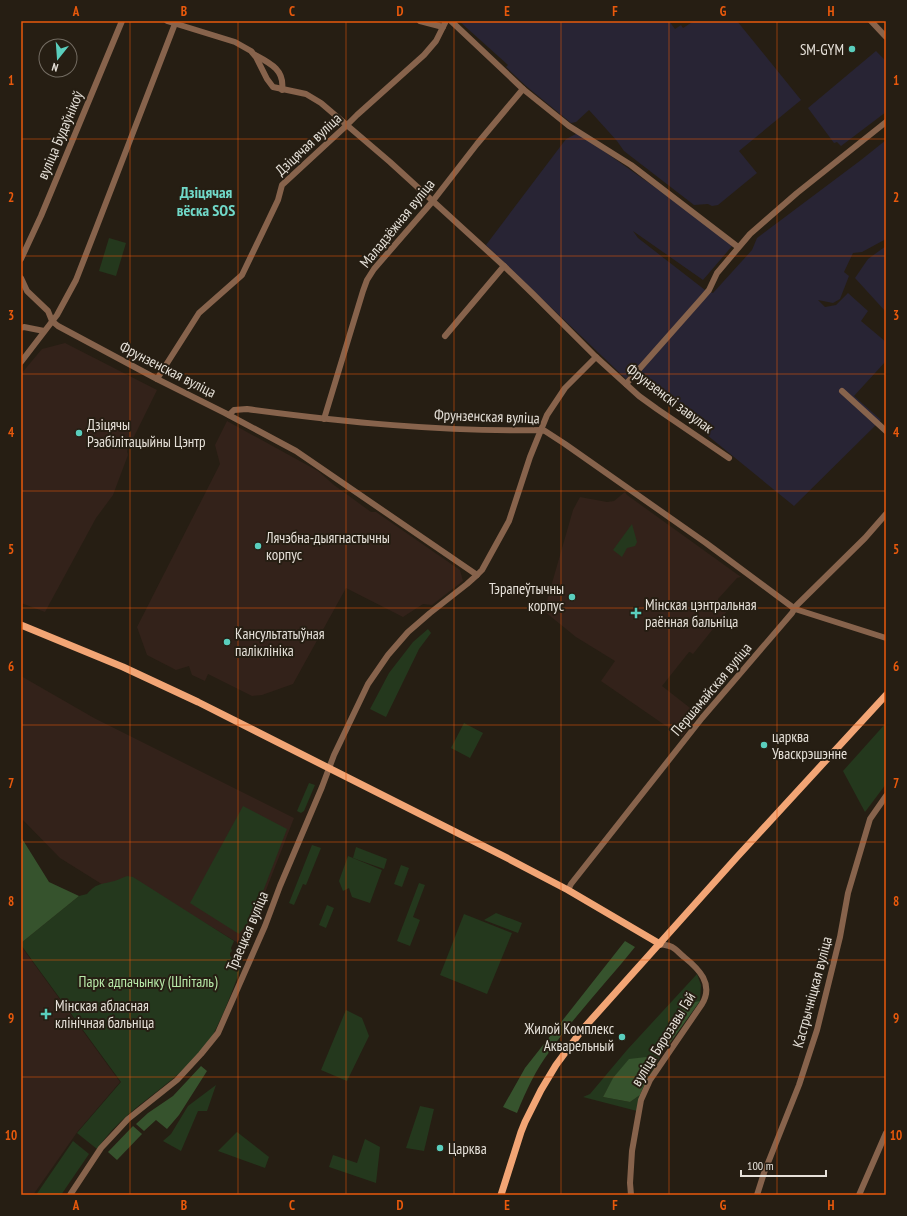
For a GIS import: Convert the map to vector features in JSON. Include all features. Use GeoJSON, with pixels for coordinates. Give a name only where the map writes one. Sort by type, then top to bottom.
{"type":"FeatureCollection","features":[{"type":"Feature","properties":{"kind":"main road"},"geometry":{"type":"LineString","coordinates":[[21,625],[124,667],[198,702],[509,859],[568,890],[660,944]]}},
{"type":"Feature","properties":{"kind":"main road"},"geometry":{"type":"LineString","coordinates":[[501,1195],[521,1132],[541,1090],[556,1065],[585,1026],[886,695]]}},
{"type":"Feature","properties":{"kind":"street","name":"вуліца Будаўнікоў"},"geometry":{"type":"LineString","coordinates":[[21,259],[41,216],[122,21]]}},
{"type":"Feature","properties":{"kind":"street"},"geometry":{"type":"LineString","coordinates":[[167,21],[175,22],[235,42],[251,51],[271,63],[277,69],[282,78],[282,90],[274,87],[254,54]]}},
{"type":"Feature","properties":{"kind":"street"},"geometry":{"type":"LineString","coordinates":[[420,21],[444,24]]}},
{"type":"Feature","properties":{"kind":"street"},"geometry":{"type":"LineString","coordinates":[[451,21],[523,89],[569,126],[631,166],[674,197],[738,247]]}},
{"type":"Feature","properties":{"kind":"street"},"geometry":{"type":"LineString","coordinates":[[871,21],[886,37]]}},
{"type":"Feature","properties":{"kind":"street"},"geometry":{"type":"LineString","coordinates":[[21,362],[57,315],[76,280],[175,22]]}},
{"type":"Feature","properties":{"kind":"street","name":"Дзіцячая вуліца"},"geometry":{"type":"LineString","coordinates":[[157,379],[199,313],[242,275],[271,216],[278,200],[282,185],[424,55],[436,41],[444,24]]}},
{"type":"Feature","properties":{"kind":"street","name":"Маладзёжная вуліца"},"geometry":{"type":"LineString","coordinates":[[324,419],[367,280],[377,264],[432,202],[476,144],[523,89]]}},
{"type":"Feature","properties":{"kind":"street","name":"Фрунзенскі завулак"},"geometry":{"type":"LineString","coordinates":[[282,90],[306,94],[325,106],[390,162],[432,202],[504,266],[596,357],[626,384],[657,409],[729,458]]}},
{"type":"Feature","properties":{"kind":"street"},"geometry":{"type":"LineString","coordinates":[[626,384],[709,290],[717,273],[750,234],[797,193],[886,122]]}},
{"type":"Feature","properties":{"kind":"street"},"geometry":{"type":"LineString","coordinates":[[446,336],[504,266]]}},
{"type":"Feature","properties":{"kind":"street"},"geometry":{"type":"LineString","coordinates":[[21,278],[28,291],[48,311],[52,321]]}},
{"type":"Feature","properties":{"kind":"street","name":"Фрунзенская вуліца"},"geometry":{"type":"LineString","coordinates":[[52,321],[64,330],[228,415],[234,410],[247,409],[324,419],[438,428],[541,430],[551,434],[688,530],[795,609],[886,638]]}},
{"type":"Feature","properties":{"kind":"street"},"geometry":{"type":"LineString","coordinates":[[21,328],[24,327],[44,331]]}},
{"type":"Feature","properties":{"kind":"street"},"geometry":{"type":"LineString","coordinates":[[330,768],[334,755],[368,684],[388,655],[408,632],[477,575],[509,521],[530,457],[547,415],[565,388],[596,357]]}},
{"type":"Feature","properties":{"kind":"street"},"geometry":{"type":"LineString","coordinates":[[842,391],[886,431]]}},
{"type":"Feature","properties":{"kind":"street"},"geometry":{"type":"LineString","coordinates":[[228,415],[296,451],[477,575]]}},
{"type":"Feature","properties":{"kind":"street","name":"Першамайская вуліца"},"geometry":{"type":"LineString","coordinates":[[568,890],[702,718],[795,609],[865,538],[886,514]]}},
{"type":"Feature","properties":{"kind":"street","name":"Траецкая вуліца"},"geometry":{"type":"LineString","coordinates":[[70,1195],[100,1151],[116,1132],[128,1119],[177,1080],[218,1033],[265,926],[280,886],[330,768]]}},
{"type":"Feature","properties":{"kind":"street","name":"Кастрычніцкая вуліца"},"geometry":{"type":"LineString","coordinates":[[757,1195],[764,1173],[799,1085],[818,1030],[840,937],[848,894],[870,819],[886,796]]}},
{"type":"Feature","properties":{"kind":"street","name":"вуліца Бярозавы Гай"},"geometry":{"type":"LineString","coordinates":[[632,1195],[630,1183],[632,1150],[641,1100],[650,1080],[702,1004],[707,994],[706,983],[703,977],[688,960],[672,947],[660,944]]}},
{"type":"Feature","properties":{"kind":"street"},"geometry":{"type":"LineString","coordinates":[[859,1195],[886,1133]]}},
{"type":"Feature","properties":{"kind":"shaded area"},"geometry":{"type":"Polygon","coordinates":[[[459,21],[669,21],[675,29],[681,25],[683,28],[694,21],[737,21],[801,100],[739,151],[757,173],[718,205],[694,205],[624,151],[589,110],[576,122],[571,123],[526,86],[506,67],[508,65],[459,21]]]}},
{"type":"Feature","properties":{"kind":"shaded area"},"geometry":{"type":"Polygon","coordinates":[[[876,51],[886,61],[886,112],[841,146],[837,142],[834,143],[808,108],[876,51]]]}},
{"type":"Feature","properties":{"kind":"shaded area"},"geometry":{"type":"Polygon","coordinates":[[[578,133],[659,190],[733,245],[703,280],[633,231],[638,238],[705,290],[713,293],[752,250],[757,238],[886,140],[886,239],[862,252],[853,253],[844,272],[849,276],[840,299],[833,303],[818,300],[825,307],[836,305],[848,293],[868,311],[861,321],[886,342],[886,361],[854,396],[881,420],[794,506],[707,435],[713,428],[634,371],[626,379],[486,245],[566,139],[578,133]]]}},
{"type":"Feature","properties":{"kind":"shaded area"},"geometry":{"type":"Polygon","coordinates":[[[886,246],[886,312],[855,278],[868,259],[886,246]]]}},
{"type":"Feature","properties":{"kind":"shaded area"},"geometry":{"type":"Polygon","coordinates":[[[65,343],[157,390],[127,451],[128,455],[113,495],[96,518],[45,612],[21,603],[21,374],[42,349],[65,343]]]}},
{"type":"Feature","properties":{"kind":"shaded area"},"geometry":{"type":"Polygon","coordinates":[[[227,421],[318,471],[334,485],[371,512],[376,512],[460,570],[463,581],[432,605],[423,604],[403,617],[346,588],[293,684],[262,695],[252,696],[208,674],[205,681],[192,675],[189,666],[176,670],[147,655],[137,627],[220,464],[215,445],[227,421]]]}},
{"type":"Feature","properties":{"kind":"shaded area","name":"Мінская цэнтральная раённая бальніца"},"geometry":{"type":"Polygon","coordinates":[[[625,492],[627,495],[741,577],[737,578],[718,599],[720,605],[728,610],[693,654],[689,652],[662,686],[699,715],[682,737],[601,681],[615,661],[576,637],[544,611],[573,510],[580,497],[607,502],[614,501],[625,492]]]}},
{"type":"Feature","properties":{"kind":"shaded area"},"geometry":{"type":"Polygon","coordinates":[[[21,676],[94,718],[294,818],[256,916],[238,943],[141,884],[108,888],[60,858],[21,818],[21,676]]]}},
{"type":"Feature","properties":{"kind":"shaded area","name":"Мінская абласная клінічная бальніца"},"geometry":{"type":"Polygon","coordinates":[[[21,946],[120,1082],[78,1131],[33,1195],[21,1195],[21,946]]]}},
{"type":"Feature","properties":{"kind":"green space"},"geometry":{"type":"Polygon","coordinates":[[[109,238],[126,243],[116,276],[99,271],[109,238]]]}},
{"type":"Feature","properties":{"kind":"green space"},"geometry":{"type":"Polygon","coordinates":[[[632,524],[637,542],[635,546],[627,548],[622,557],[613,550],[632,524]]]}},
{"type":"Feature","properties":{"kind":"green space"},"geometry":{"type":"Polygon","coordinates":[[[428,629],[431,633],[419,649],[386,717],[370,709],[389,673],[413,642],[428,629]]]}},
{"type":"Feature","properties":{"kind":"green space"},"geometry":{"type":"Polygon","coordinates":[[[464,723],[483,733],[470,758],[451,748],[464,723]]]}},
{"type":"Feature","properties":{"kind":"green space"},"geometry":{"type":"Polygon","coordinates":[[[886,723],[886,784],[865,812],[843,771],[886,723]]]}},
{"type":"Feature","properties":{"kind":"green space"},"geometry":{"type":"Polygon","coordinates":[[[309,783],[315,785],[304,811],[301,813],[297,811],[309,783]]]}},
{"type":"Feature","properties":{"kind":"green space"},"geometry":{"type":"Polygon","coordinates":[[[243,806],[287,829],[254,915],[239,934],[190,903],[243,806]]]}},
{"type":"Feature","properties":{"kind":"green space"},"geometry":{"type":"Polygon","coordinates":[[[21,837],[49,882],[79,896],[21,943],[21,837]]]}},
{"type":"Feature","properties":{"kind":"green space"},"geometry":{"type":"Polygon","coordinates":[[[312,845],[321,848],[306,885],[303,884],[294,905],[289,903],[312,845]]]}},
{"type":"Feature","properties":{"kind":"green space"},"geometry":{"type":"Polygon","coordinates":[[[356,847],[387,859],[384,869],[353,858],[356,847]]]}},
{"type":"Feature","properties":{"kind":"green space"},"geometry":{"type":"Polygon","coordinates":[[[348,856],[382,870],[370,903],[352,897],[349,888],[343,891],[339,881],[348,856]]]}},
{"type":"Feature","properties":{"kind":"green space"},"geometry":{"type":"Polygon","coordinates":[[[401,865],[409,868],[402,887],[394,884],[401,865]]]}},
{"type":"Feature","properties":{"kind":"green space","name":"Парк адпачынку (Шпіталь)"},"geometry":{"type":"Polygon","coordinates":[[[127,876],[133,877],[234,941],[230,956],[233,959],[236,958],[238,967],[241,968],[215,1031],[201,1052],[172,1080],[121,1121],[97,1149],[77,1133],[121,1082],[21,943],[79,896],[87,894],[97,885],[127,876]]]}},
{"type":"Feature","properties":{"kind":"green space"},"geometry":{"type":"Polygon","coordinates":[[[419,883],[425,885],[413,917],[420,920],[410,946],[397,941],[419,883]]]}},
{"type":"Feature","properties":{"kind":"green space"},"geometry":{"type":"Polygon","coordinates":[[[327,905],[334,908],[326,928],[319,925],[327,905]]]}},
{"type":"Feature","properties":{"kind":"green space"},"geometry":{"type":"Polygon","coordinates":[[[496,913],[522,923],[518,933],[484,920],[496,913]]]}},
{"type":"Feature","properties":{"kind":"green space"},"geometry":{"type":"Polygon","coordinates":[[[464,914],[512,933],[487,994],[440,975],[464,914]]]}},
{"type":"Feature","properties":{"kind":"green space"},"geometry":{"type":"Polygon","coordinates":[[[625,941],[635,947],[570,1024],[540,1065],[517,1113],[503,1107],[525,1068],[625,941]]]}},
{"type":"Feature","properties":{"kind":"green space"},"geometry":{"type":"Polygon","coordinates":[[[697,974],[701,985],[700,1001],[670,1036],[670,1043],[661,1055],[647,1082],[637,1111],[583,1097],[590,1094],[627,1050],[697,974]],[[655,1056],[613,1079],[603,1097],[630,1102],[640,1095],[655,1056]]]}},
{"type":"Feature","properties":{"kind":"green space"},"geometry":{"type":"Polygon","coordinates":[[[700,1001],[670,1043],[670,1036],[676,1015],[690,1003],[700,1001]]]}},
{"type":"Feature","properties":{"kind":"green space"},"geometry":{"type":"Polygon","coordinates":[[[346,1010],[362,1018],[369,1036],[347,1081],[321,1070],[346,1010]]]}},
{"type":"Feature","properties":{"kind":"green space"},"geometry":{"type":"Polygon","coordinates":[[[655,1056],[640,1095],[630,1102],[603,1097],[613,1078],[629,1059],[655,1056]]]}},
{"type":"Feature","properties":{"kind":"green space"},"geometry":{"type":"Polygon","coordinates":[[[201,1066],[207,1071],[179,1115],[167,1129],[156,1120],[144,1131],[136,1124],[148,1113],[173,1096],[201,1066]]]}},
{"type":"Feature","properties":{"kind":"green space"},"geometry":{"type":"Polygon","coordinates":[[[216,1085],[207,1111],[198,1111],[181,1151],[163,1141],[171,1134],[188,1106],[216,1085]]]}},
{"type":"Feature","properties":{"kind":"green space"},"geometry":{"type":"Polygon","coordinates":[[[420,1106],[434,1109],[424,1151],[406,1148],[420,1106]]]}},
{"type":"Feature","properties":{"kind":"green space"},"geometry":{"type":"Polygon","coordinates":[[[133,1126],[142,1134],[117,1160],[108,1152],[133,1126]]]}},
{"type":"Feature","properties":{"kind":"green space"},"geometry":{"type":"Polygon","coordinates":[[[237,1132],[269,1157],[265,1168],[218,1151],[237,1132]]]}},
{"type":"Feature","properties":{"kind":"green space"},"geometry":{"type":"Polygon","coordinates":[[[365,1139],[380,1147],[376,1183],[329,1167],[333,1155],[357,1163],[365,1139]]]}},
{"type":"Feature","properties":{"kind":"green space"},"geometry":{"type":"Polygon","coordinates":[[[73,1141],[89,1154],[61,1195],[36,1195],[73,1141]]]}},
{"type":"Feature","properties":{"kind":"place","name":"SM-GYM"},"geometry":{"type":"Point","coordinates":[852,49]}},
{"type":"Feature","properties":{"kind":"place","name":"Дзіцячы Рэабілітацыйны Цэнтр"},"geometry":{"type":"Point","coordinates":[79,433]}},
{"type":"Feature","properties":{"kind":"place","name":"Лячэбна-дыягнастычны корпус"},"geometry":{"type":"Point","coordinates":[258,546]}},
{"type":"Feature","properties":{"kind":"place","name":"Тэрапеўтычны корпус"},"geometry":{"type":"Point","coordinates":[572,597]}},
{"type":"Feature","properties":{"kind":"place","name":"Мінская цэнтральная раённая бальніца"},"geometry":{"type":"Point","coordinates":[636,613]}},
{"type":"Feature","properties":{"kind":"place","name":"Кансультатыўная паліклініка"},"geometry":{"type":"Point","coordinates":[227,642]}},
{"type":"Feature","properties":{"kind":"place","name":"царква Уваскрэшэнне"},"geometry":{"type":"Point","coordinates":[764,745]}},
{"type":"Feature","properties":{"kind":"place","name":"Мінская абласная клінічная бальніца"},"geometry":{"type":"Point","coordinates":[46,1014]}},
{"type":"Feature","properties":{"kind":"place","name":"Жилой Комплекс Акварельный"},"geometry":{"type":"Point","coordinates":[622,1037]}},
{"type":"Feature","properties":{"kind":"place","name":"Царква"},"geometry":{"type":"Point","coordinates":[440,1148]}},
{"type":"Feature","properties":{"kind":"district","name":"Дзіцячая вёска SOS"},"geometry":{"type":"Point","coordinates":[206,201]}}]}
